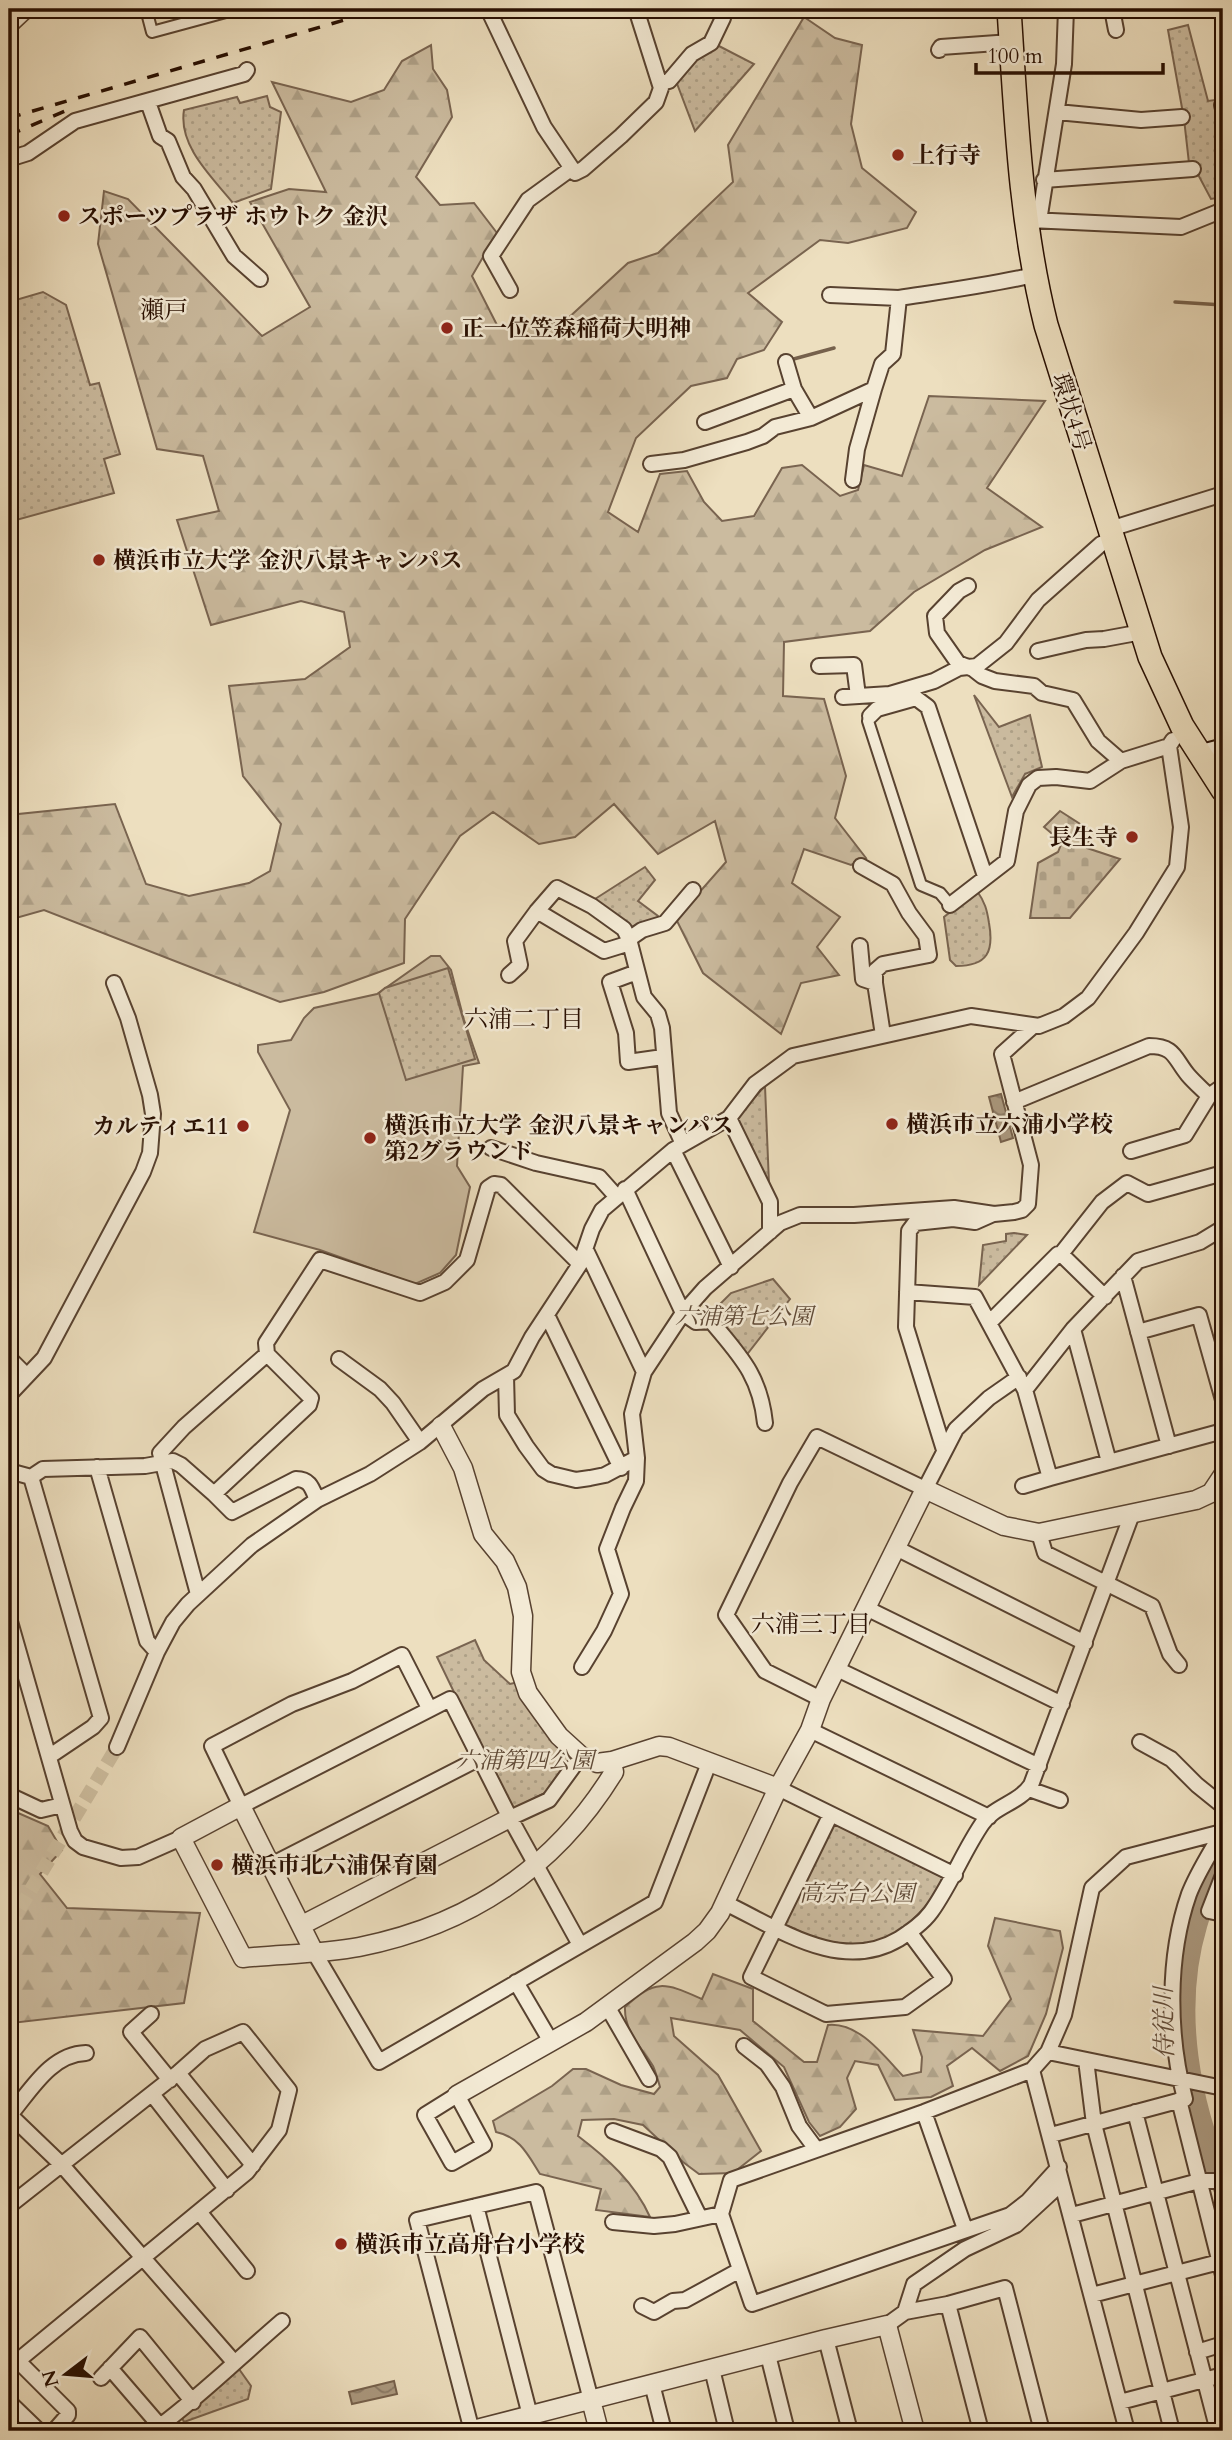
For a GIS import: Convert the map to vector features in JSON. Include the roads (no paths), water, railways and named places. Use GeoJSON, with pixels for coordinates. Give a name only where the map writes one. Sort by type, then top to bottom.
{"type":"FeatureCollection","features":[{"type":"Feature","properties":{"kind":"main road","name":"環状4号"},"geometry":{"type":"LineString","coordinates":[[1009,9],[1032,220],[1034,275],[1052,347],[1157,674],[1182,726],[1216,748],[1223,790]]}},
{"type":"Feature","properties":{"kind":"street"},"geometry":{"type":"LineString","coordinates":[[9,24],[26,9]]}},
{"type":"Feature","properties":{"kind":"street"},"geometry":{"type":"LineString","coordinates":[[146,9],[152,32],[237,9]]}},
{"type":"Feature","properties":{"kind":"street"},"geometry":{"type":"LineString","coordinates":[[488,9],[544,127],[575,173],[583,169],[656,102],[660,83],[636,9]]}},
{"type":"Feature","properties":{"kind":"street"},"geometry":{"type":"LineString","coordinates":[[660,83],[669,81],[692,54],[711,43],[723,18],[719,9]]}},
{"type":"Feature","properties":{"kind":"street"},"geometry":{"type":"LineString","coordinates":[[1066,9],[1064,64],[1057,112],[1044,180],[1032,220],[1181,227],[1223,210]]}},
{"type":"Feature","properties":{"kind":"street"},"geometry":{"type":"LineString","coordinates":[[1112,9],[1116,30]]}},
{"type":"Feature","properties":{"kind":"street"},"geometry":{"type":"LineString","coordinates":[[939,50],[940,47],[1011,42]]}},
{"type":"Feature","properties":{"kind":"street"},"geometry":{"type":"LineString","coordinates":[[9,159],[28,153],[75,121],[244,74],[247,70]]}},
{"type":"Feature","properties":{"kind":"street"},"geometry":{"type":"LineString","coordinates":[[148,102],[160,136],[168,141],[183,177],[194,189],[234,256],[260,279]]}},
{"type":"Feature","properties":{"kind":"street"},"geometry":{"type":"LineString","coordinates":[[1057,112],[1141,120],[1182,117]]}},
{"type":"Feature","properties":{"kind":"street"},"geometry":{"type":"LineString","coordinates":[[510,290],[491,257],[528,200],[572,168]]}},
{"type":"Feature","properties":{"kind":"street"},"geometry":{"type":"LineString","coordinates":[[1044,180],[1193,169]]}},
{"type":"Feature","properties":{"kind":"street"},"geometry":{"type":"LineString","coordinates":[[830,295],[900,298],[985,286],[1034,275]]}},
{"type":"Feature","properties":{"kind":"street"},"geometry":{"type":"LineString","coordinates":[[853,480],[857,449],[874,389],[883,364],[893,354],[900,298]]}},
{"type":"Feature","properties":{"kind":"street"},"geometry":{"type":"LineString","coordinates":[[786,362],[794,389],[811,418]]}},
{"type":"Feature","properties":{"kind":"street"},"geometry":{"type":"LineString","coordinates":[[705,422],[794,389]]}},
{"type":"Feature","properties":{"kind":"street"},"geometry":{"type":"LineString","coordinates":[[651,464],[684,460],[763,436],[775,427],[811,418],[874,389]]}},
{"type":"Feature","properties":{"kind":"street"},"geometry":{"type":"LineString","coordinates":[[968,586],[959,591],[935,616],[937,633],[958,663],[967,668],[977,666],[1006,643],[1038,600],[1111,534],[1223,494]]}},
{"type":"Feature","properties":{"kind":"street"},"geometry":{"type":"LineString","coordinates":[[1038,651],[1086,640],[1142,632]]}},
{"type":"Feature","properties":{"kind":"street"},"geometry":{"type":"LineString","coordinates":[[820,666],[854,666],[851,696],[890,694],[934,681],[959,668],[973,669],[995,681],[1034,686],[1042,693],[1073,700],[1084,714],[1098,741],[1122,761]]}},
{"type":"Feature","properties":{"kind":"street"},"geometry":{"type":"LineString","coordinates":[[985,876],[928,707],[916,698],[877,709],[868,721],[921,885],[940,893],[950,905],[1007,861],[1016,811],[1029,785],[1038,778],[1090,781],[1122,761],[1169,746],[1182,726]]}},
{"type":"Feature","properties":{"kind":"street"},"geometry":{"type":"LineString","coordinates":[[117,1748],[157,1652],[173,1622],[198,1594],[252,1545],[317,1500],[370,1474],[420,1442],[483,1389],[514,1371],[580,1264],[602,1210],[678,1147],[729,1118],[755,1084],[790,1057],[971,1016],[1032,1027],[1064,1016],[1088,998],[1136,933],[1172,877],[1179,856],[1181,827],[1169,746]]}},
{"type":"Feature","properties":{"kind":"street"},"geometry":{"type":"LineString","coordinates":[[861,866],[893,884],[926,936],[929,955],[883,964],[875,971],[874,983],[883,1035]]}},
{"type":"Feature","properties":{"kind":"street"},"geometry":{"type":"LineString","coordinates":[[509,975],[520,965],[515,941],[557,888],[592,906],[624,929],[645,996],[658,1014],[662,1028],[669,1112],[678,1147],[731,1267]]}},
{"type":"Feature","properties":{"kind":"street"},"geometry":{"type":"LineString","coordinates":[[537,911],[604,951],[629,941],[642,930],[665,923],[693,890]]}},
{"type":"Feature","properties":{"kind":"street"},"geometry":{"type":"LineString","coordinates":[[860,946],[863,979],[874,983]]}},
{"type":"Feature","properties":{"kind":"street"},"geometry":{"type":"LineString","coordinates":[[637,972],[610,982],[626,1033],[628,1062],[663,1057]]}},
{"type":"Feature","properties":{"kind":"street"},"geometry":{"type":"LineString","coordinates":[[9,1395],[44,1358],[143,1172],[150,1153],[153,1114],[150,1095],[125,1007],[114,983]]}},
{"type":"Feature","properties":{"kind":"street"},"geometry":{"type":"LineString","coordinates":[[582,1667],[604,1631],[621,1594],[607,1549],[636,1481],[637,1458],[632,1414],[644,1372],[683,1313],[705,1288],[780,1223],[800,1215],[854,1215],[954,1208],[994,1214],[1022,1210],[1028,1204],[1031,1165],[1002,1054],[1032,1027]]}},
{"type":"Feature","properties":{"kind":"street"},"geometry":{"type":"LineString","coordinates":[[1014,1102],[1149,1046],[1161,1046],[1170,1050],[1187,1074],[1209,1096]]}},
{"type":"Feature","properties":{"kind":"street"},"geometry":{"type":"LineString","coordinates":[[1132,1151],[1185,1135],[1209,1096],[1223,1086]]}},
{"type":"Feature","properties":{"kind":"street"},"geometry":{"type":"LineString","coordinates":[[729,1118],[769,1202],[770,1232]]}},
{"type":"Feature","properties":{"kind":"street"},"geometry":{"type":"LineString","coordinates":[[491,1148],[536,1163],[598,1177],[620,1193],[683,1313],[696,1322],[711,1321],[747,1365],[763,1400],[765,1423]]}},
{"type":"Feature","properties":{"kind":"street"},"geometry":{"type":"LineString","coordinates":[[989,1323],[1061,1254],[1102,1202],[1127,1183],[1149,1194],[1223,1173]]}},
{"type":"Feature","properties":{"kind":"street"},"geometry":{"type":"LineString","coordinates":[[214,1494],[309,1405],[311,1398],[267,1354],[266,1343],[320,1260],[420,1293],[445,1282],[467,1260],[488,1188],[494,1184],[501,1185],[580,1264]]}},
{"type":"Feature","properties":{"kind":"street"},"geometry":{"type":"LineString","coordinates":[[944,1450],[906,1326],[909,1231],[915,1223],[953,1219],[975,1222],[994,1214]]}},
{"type":"Feature","properties":{"kind":"street"},"geometry":{"type":"LineString","coordinates":[[457,2095],[484,2145],[452,2164],[425,2115],[457,2095],[550,2040],[586,2022],[707,1931],[725,1903],[778,1788],[810,1730],[821,1699],[956,1429],[989,1398],[1022,1384],[1138,1261],[1200,1242],[1223,1228]]}},
{"type":"Feature","properties":{"kind":"street"},"geometry":{"type":"LineString","coordinates":[[586,1250],[644,1372]]}},
{"type":"Feature","properties":{"kind":"street"},"geometry":{"type":"LineString","coordinates":[[1061,1254],[1105,1297]]}},
{"type":"Feature","properties":{"kind":"street"},"geometry":{"type":"LineString","coordinates":[[1123,1276],[1169,1446]]}},
{"type":"Feature","properties":{"kind":"street"},"geometry":{"type":"LineString","coordinates":[[906,1292],[975,1297],[1022,1384],[1049,1478]]}},
{"type":"Feature","properties":{"kind":"street"},"geometry":{"type":"LineString","coordinates":[[547,1315],[621,1468]]}},
{"type":"Feature","properties":{"kind":"street"},"geometry":{"type":"LineString","coordinates":[[1138,1332],[1199,1315],[1223,1400]]}},
{"type":"Feature","properties":{"kind":"street"},"geometry":{"type":"LineString","coordinates":[[1073,1329],[1109,1462]]}},
{"type":"Feature","properties":{"kind":"street"},"geometry":{"type":"LineString","coordinates":[[198,1594],[160,1453],[184,1427],[267,1354]]}},
{"type":"Feature","properties":{"kind":"street"},"geometry":{"type":"LineString","coordinates":[[9,1358],[27,1376]]}},
{"type":"Feature","properties":{"kind":"street"},"geometry":{"type":"LineString","coordinates":[[339,1359],[380,1389],[420,1442]]}},
{"type":"Feature","properties":{"kind":"street"},"geometry":{"type":"LineString","coordinates":[[506,1376],[506,1415],[543,1469],[551,1474],[576,1480],[605,1475],[637,1458]]}},
{"type":"Feature","properties":{"kind":"street"},"geometry":{"type":"LineString","coordinates":[[441,1426],[463,1468],[483,1534],[505,1561],[517,1587],[523,1616],[521,1672],[528,1693],[559,1736],[582,1756],[597,1763],[664,1746],[778,1788],[955,1875]]}},
{"type":"Feature","properties":{"kind":"street"},"geometry":{"type":"LineString","coordinates":[[1023,1486],[1223,1431]]}},
{"type":"Feature","properties":{"kind":"street"},"geometry":{"type":"LineString","coordinates":[[821,1699],[765,1671],[726,1615],[790,1483],[817,1437],[1004,1527],[1039,1533],[1205,1497],[1216,1488],[1223,1475]]}},
{"type":"Feature","properties":{"kind":"street"},"geometry":{"type":"LineString","coordinates":[[9,1471],[31,1476],[43,1469],[145,1466],[173,1461],[181,1465],[232,1512],[296,1479],[304,1479],[310,1483],[317,1500]]}},
{"type":"Feature","properties":{"kind":"street"},"geometry":{"type":"LineString","coordinates":[[97,1467],[147,1641],[157,1652]]}},
{"type":"Feature","properties":{"kind":"street"},"geometry":{"type":"LineString","coordinates":[[31,1476],[101,1718],[93,1727],[50,1756]]}},
{"type":"Feature","properties":{"kind":"street"},"geometry":{"type":"LineString","coordinates":[[725,1903],[818,1948],[841,1952],[877,1948],[909,1932],[930,1913],[989,1816],[1028,1789],[1039,1766],[1132,1514]]}},
{"type":"Feature","properties":{"kind":"street"},"geometry":{"type":"LineString","coordinates":[[1039,1533],[1045,1553],[1152,1606],[1170,1654],[1179,1665]]}},
{"type":"Feature","properties":{"kind":"street"},"geometry":{"type":"LineString","coordinates":[[896,1548],[1085,1643]]}},
{"type":"Feature","properties":{"kind":"street"},"geometry":{"type":"LineString","coordinates":[[9,1550],[9,1571]]}},
{"type":"Feature","properties":{"kind":"street"},"geometry":{"type":"LineString","coordinates":[[866,1608],[1062,1704]]}},
{"type":"Feature","properties":{"kind":"street"},"geometry":{"type":"LineString","coordinates":[[9,1618],[70,1831],[75,1841],[83,1847],[121,1858],[138,1857],[181,1838],[450,1699],[535,1866],[579,1944]]}},
{"type":"Feature","properties":{"kind":"street"},"geometry":{"type":"LineString","coordinates":[[429,1708],[402,1655],[352,1681],[292,1704],[212,1746],[314,1952],[379,2062],[655,1902],[709,1763]]}},
{"type":"Feature","properties":{"kind":"street"},"geometry":{"type":"LineString","coordinates":[[836,1669],[1039,1766]]}},
{"type":"Feature","properties":{"kind":"street"},"geometry":{"type":"LineString","coordinates":[[810,1730],[989,1816]]}},
{"type":"Feature","properties":{"kind":"street"},"geometry":{"type":"LineString","coordinates":[[1140,1741],[1171,1759],[1196,1785],[1223,1805]]}},
{"type":"Feature","properties":{"kind":"street"},"geometry":{"type":"LineString","coordinates":[[302,1925],[549,1800],[582,1756]]}},
{"type":"Feature","properties":{"kind":"street"},"geometry":{"type":"LineString","coordinates":[[271,1865],[480,1758]]}},
{"type":"Feature","properties":{"kind":"street"},"geometry":{"type":"LineString","coordinates":[[181,1838],[243,1958],[358,1947],[420,1931],[475,1907],[535,1866],[598,1799],[614,1772],[612,1761]]}},
{"type":"Feature","properties":{"kind":"street"},"geometry":{"type":"LineString","coordinates":[[1028,1789],[1060,1800]]}},
{"type":"Feature","properties":{"kind":"street"},"geometry":{"type":"LineString","coordinates":[[9,1795],[41,1810],[62,1805]]}},
{"type":"Feature","properties":{"kind":"street"},"geometry":{"type":"LineString","coordinates":[[831,1814],[751,1977],[826,2014],[905,2007],[944,1979],[909,1932]]}},
{"type":"Feature","properties":{"kind":"street"},"geometry":{"type":"LineString","coordinates":[[1055,2172],[1018,2210],[751,2304],[721,2214],[731,2180],[924,2112],[1032,2070],[1048,2052],[1064,2015],[1091,1888],[1126,1857],[1223,1830]]}},
{"type":"Feature","properties":{"kind":"street"},"geometry":{"type":"LineString","coordinates":[[1051,2136],[1185,2099],[1173,2024],[1174,1978],[1179,1939],[1190,1893],[1223,1830]]}},
{"type":"Feature","properties":{"kind":"street"},"geometry":{"type":"LineString","coordinates":[[1223,1875],[1209,1911],[1223,1914]]}},
{"type":"Feature","properties":{"kind":"street"},"geometry":{"type":"LineString","coordinates":[[516,1982],[550,2040]]}},
{"type":"Feature","properties":{"kind":"street"},"geometry":{"type":"LineString","coordinates":[[607,2006],[649,2079]]}},
{"type":"Feature","properties":{"kind":"street"},"geometry":{"type":"LineString","coordinates":[[151,2014],[131,2032],[253,2165]]}},
{"type":"Feature","properties":{"kind":"street"},"geometry":{"type":"LineString","coordinates":[[9,2206],[205,2049],[243,2032],[289,2090],[279,2130],[253,2165],[200,2213],[13,2364],[68,2411],[54,2431]]}},
{"type":"Feature","properties":{"kind":"street"},"geometry":{"type":"LineString","coordinates":[[744,2046],[767,2064],[783,2087],[799,2126],[816,2149]]}},
{"type":"Feature","properties":{"kind":"street"},"geometry":{"type":"LineString","coordinates":[[1048,2052],[1222,2088]]}},
{"type":"Feature","properties":{"kind":"street"},"geometry":{"type":"LineString","coordinates":[[86,2053],[72,2053],[50,2067],[9,2115],[61,2164],[234,2362]]}},
{"type":"Feature","properties":{"kind":"street"},"geometry":{"type":"LineString","coordinates":[[1086,2060],[1094,2124],[1172,2431]]}},
{"type":"Feature","properties":{"kind":"street"},"geometry":{"type":"LineString","coordinates":[[905,2312],[914,2284],[965,2249],[1026,2219],[1054,2190],[1051,2136],[1032,2070]]}},
{"type":"Feature","properties":{"kind":"street"},"geometry":{"type":"LineString","coordinates":[[152,2094],[227,2190]]}},
{"type":"Feature","properties":{"kind":"street"},"geometry":{"type":"LineString","coordinates":[[1092,2295],[1222,2266],[1179,2100]]}},
{"type":"Feature","properties":{"kind":"street"},"geometry":{"type":"LineString","coordinates":[[924,2112],[965,2229]]}},
{"type":"Feature","properties":{"kind":"street"},"geometry":{"type":"LineString","coordinates":[[1135,2112],[1218,2431]]}},
{"type":"Feature","properties":{"kind":"street"},"geometry":{"type":"LineString","coordinates":[[614,2131],[661,2149],[670,2157],[700,2218]]}},
{"type":"Feature","properties":{"kind":"street"},"geometry":{"type":"LineString","coordinates":[[1055,2172],[1072,2215],[1127,2431]]}},
{"type":"Feature","properties":{"kind":"street"},"geometry":{"type":"LineString","coordinates":[[1072,2215],[1199,2181],[1219,2182]]}},
{"type":"Feature","properties":{"kind":"street"},"geometry":{"type":"LineString","coordinates":[[599,2431],[591,2400],[536,2192],[417,2220],[471,2431],[532,2423],[591,2400],[887,2325],[905,2312],[948,2304],[1005,2288],[1042,2431]]}},
{"type":"Feature","properties":{"kind":"street"},"geometry":{"type":"LineString","coordinates":[[475,2206],[532,2423]]}},
{"type":"Feature","properties":{"kind":"street"},"geometry":{"type":"LineString","coordinates":[[200,2213],[246,2261]]}},
{"type":"Feature","properties":{"kind":"street"},"geometry":{"type":"LineString","coordinates":[[612,2222],[654,2226],[721,2214]]}},
{"type":"Feature","properties":{"kind":"street"},"geometry":{"type":"LineString","coordinates":[[642,2306],[654,2312],[673,2301],[685,2300],[740,2270]]}},
{"type":"Feature","properties":{"kind":"street"},"geometry":{"type":"LineString","coordinates":[[948,2304],[981,2431]]}},
{"type":"Feature","properties":{"kind":"street"},"geometry":{"type":"LineString","coordinates":[[193,2402],[141,2337],[105,2373],[160,2426],[193,2402],[282,2321]]}},
{"type":"Feature","properties":{"kind":"street"},"geometry":{"type":"LineString","coordinates":[[887,2325],[915,2431]]}},
{"type":"Feature","properties":{"kind":"street"},"geometry":{"type":"LineString","coordinates":[[826,2339],[850,2431]]}},
{"type":"Feature","properties":{"kind":"street"},"geometry":{"type":"LineString","coordinates":[[1198,2352],[1223,2344]]}},
{"type":"Feature","properties":{"kind":"street"},"geometry":{"type":"LineString","coordinates":[[768,2355],[787,2431]]}},
{"type":"Feature","properties":{"kind":"street"},"geometry":{"type":"LineString","coordinates":[[712,2369],[727,2431]]}},
{"type":"Feature","properties":{"kind":"street"},"geometry":{"type":"LineString","coordinates":[[1120,2402],[1223,2375]]}},
{"type":"Feature","properties":{"kind":"street"},"geometry":{"type":"LineString","coordinates":[[652,2384],[664,2431]]}},
{"type":"Feature","properties":{"kind":"street"},"geometry":{"type":"LineString","coordinates":[[9,2402],[39,2431]]}},
{"type":"Feature","properties":{"kind":"water"},"geometry":{"type":"Polygon","coordinates":[[[1001,1094],[1013,1138],[1001,1142],[989,1097],[1001,1094]]]}},
{"type":"Feature","properties":{"kind":"water"},"geometry":{"type":"Polygon","coordinates":[[[394,2381],[397,2394],[352,2404],[349,2392],[394,2381]]]}},
{"type":"Feature","properties":{"kind":"waterway"},"geometry":{"type":"LineString","coordinates":[[1175,302],[1223,305]]}},
{"type":"Feature","properties":{"kind":"waterway"},"geometry":{"type":"LineString","coordinates":[[790,360],[834,348]]}},
{"type":"Feature","properties":{"kind":"waterway","name":"侍従川"},"geometry":{"type":"LineString","coordinates":[[1223,1861],[1196,1924],[1184,1990],[1184,2024],[1193,2090],[1201,2123],[1223,2185]]}},
{"type":"Feature","properties":{"kind":"tunnel"},"geometry":{"type":"LineString","coordinates":[[9,1926],[117,1747]]}},
{"type":"Feature","properties":{"kind":"railway"},"geometry":{"type":"LineString","coordinates":[[9,118],[382,9]]}},
{"type":"Feature","properties":{"kind":"railway"},"geometry":{"type":"LineString","coordinates":[[9,135],[70,109]]}},
{"type":"Feature","properties":{"kind":"place","name":"上行寺"},"geometry":{"type":"Point","coordinates":[898,155]}},
{"type":"Feature","properties":{"kind":"place","name":"スポーツプラザ ホウトク 金沢"},"geometry":{"type":"Point","coordinates":[64,216]}},
{"type":"Feature","properties":{"kind":"place","name":"正一位笠森稲荷大明神"},"geometry":{"type":"Point","coordinates":[447,328]}},
{"type":"Feature","properties":{"kind":"place","name":"横浜市立大学 金沢八景キャンパス"},"geometry":{"type":"Point","coordinates":[99,560]}},
{"type":"Feature","properties":{"kind":"place","name":"長生寺"},"geometry":{"type":"Point","coordinates":[1132,837]}},
{"type":"Feature","properties":{"kind":"place","name":"横浜市立六浦小学校"},"geometry":{"type":"Point","coordinates":[892,1124]}},
{"type":"Feature","properties":{"kind":"place","name":"カルティエ11"},"geometry":{"type":"Point","coordinates":[243,1126]}},
{"type":"Feature","properties":{"kind":"place","name":"横浜市立大学 金沢八景キャンパス 第2グラウンド"},"geometry":{"type":"Point","coordinates":[370,1138]}},
{"type":"Feature","properties":{"kind":"place","name":"横浜市北六浦保育園"},"geometry":{"type":"Point","coordinates":[217,1865]}},
{"type":"Feature","properties":{"kind":"place","name":"横浜市立高舟台小学校"},"geometry":{"type":"Point","coordinates":[341,2244]}},
{"type":"Feature","properties":{"kind":"district","name":"瀬戸"},"geometry":{"type":"Point","coordinates":[164,310]}},
{"type":"Feature","properties":{"kind":"district","name":"六浦二丁目"},"geometry":{"type":"Point","coordinates":[524,1019]}},
{"type":"Feature","properties":{"kind":"district","name":"六浦三丁目"},"geometry":{"type":"Point","coordinates":[811,1624]}},
{"type":"Feature","properties":{"kind":"park label","name":"六浦第七公園"},"geometry":{"type":"Point","coordinates":[744,1316]}},
{"type":"Feature","properties":{"kind":"park label","name":"六浦第四公園"},"geometry":{"type":"Point","coordinates":[525,1760]}},
{"type":"Feature","properties":{"kind":"park label","name":"高宗台公園"},"geometry":{"type":"Point","coordinates":[857,1893]}}]}
